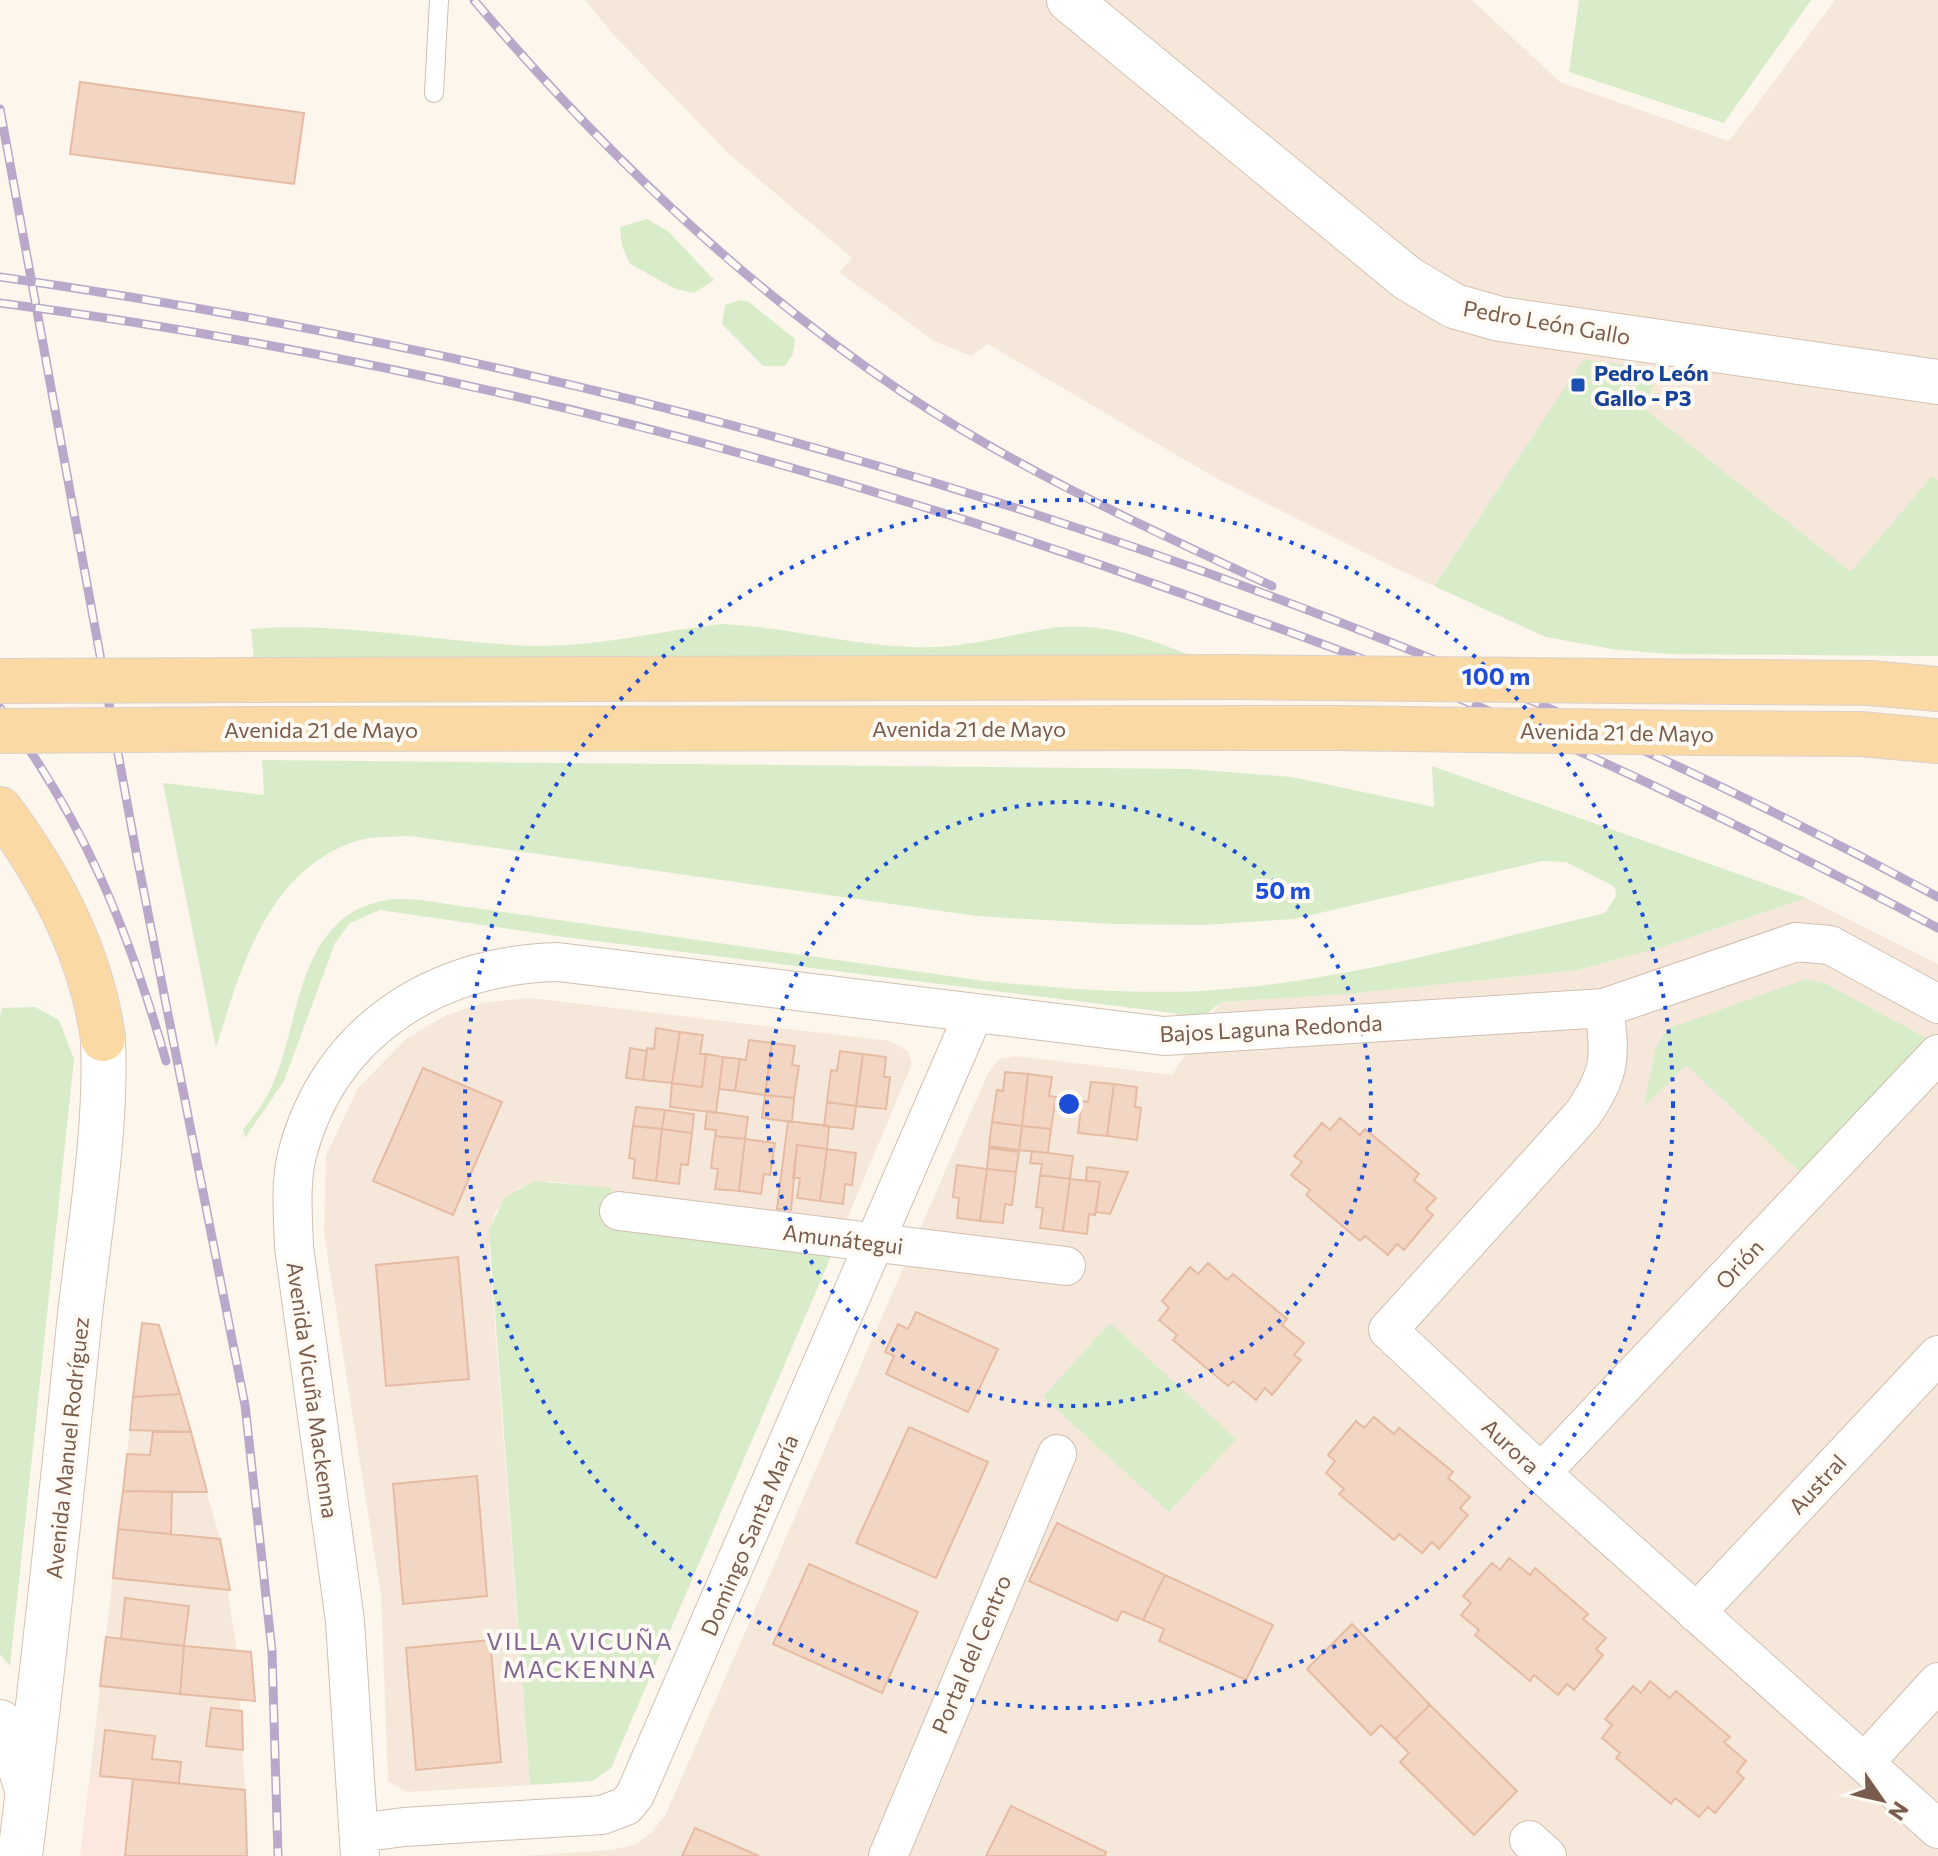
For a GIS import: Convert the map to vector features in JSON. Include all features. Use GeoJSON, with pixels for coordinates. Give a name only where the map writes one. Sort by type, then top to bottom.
{"type":"FeatureCollection","features":[{"type":"Feature","properties":{"kind":"main road"},"geometry":{"type":"LineString","coordinates":[[0,681],[1234,677],[1870,683],[1938,689]]}},
{"type":"Feature","properties":{"kind":"main road","name":"Avenida 21 de Mayo"},"geometry":{"type":"LineString","coordinates":[[0,731],[1337,728],[1861,734],[1938,741]]}},
{"type":"Feature","properties":{"kind":"main road"},"geometry":{"type":"LineString","coordinates":[[0,809],[33,859],[77,941],[99,1006],[103,1039]]}},
{"type":"Feature","properties":{"kind":"street","name":"Pedro León Gallo"},"geometry":{"type":"LineString","coordinates":[[1069,0],[1407,278],[1454,306],[1500,319],[1938,382]]}},
{"type":"Feature","properties":{"kind":"street","name":"Bajos Laguna Redonda"},"geometry":{"type":"LineString","coordinates":[[442,986],[522,963],[558,962],[1164,1036],[1604,1008],[1796,942],[1830,945],[1938,1004]]}},
{"type":"Feature","properties":{"kind":"street","name":"Avenida Vicuña Mackenna"},"geometry":{"type":"LineString","coordinates":[[359,1844],[345,1621],[294,1247],[293,1186],[297,1156],[307,1126],[336,1070],[379,1021],[442,986]]}},
{"type":"Feature","properties":{"kind":"street","name":"Aurora"},"geometry":{"type":"LineString","coordinates":[[1604,1008],[1610,1048],[1607,1072],[1598,1092],[1582,1115],[1388,1330],[1541,1473],[1938,1829]]}},
{"type":"Feature","properties":{"kind":"street","name":"Domingo Santa María"},"geometry":{"type":"LineString","coordinates":[[359,1844],[404,1827],[602,1815],[626,1806],[643,1781],[748,1531],[974,1013]]}},
{"type":"Feature","properties":{"kind":"street","name":"Avenida Manuel Rodríguez"},"geometry":{"type":"LineString","coordinates":[[20,1856],[42,1688],[97,1176],[105,1082],[103,1039]]}},
{"type":"Feature","properties":{"kind":"street","name":"Orión"},"geometry":{"type":"LineString","coordinates":[[1541,1473],[1938,1054]]}},
{"type":"Feature","properties":{"kind":"street","name":"Amunátegui"},"geometry":{"type":"LineString","coordinates":[[619,1211],[1066,1266]]}},
{"type":"Feature","properties":{"kind":"street","name":"Austral"},"geometry":{"type":"LineString","coordinates":[[1696,1613],[1938,1355]]}},
{"type":"Feature","properties":{"kind":"street","name":"Portal del Centro"},"geometry":{"type":"LineString","coordinates":[[888,1856],[1057,1454]]}},
{"type":"Feature","properties":{"kind":"street"},"geometry":{"type":"LineString","coordinates":[[1865,1762],[1938,1682]]}},
{"type":"Feature","properties":{"kind":"street"},"geometry":{"type":"LineString","coordinates":[[0,1722],[14,1748],[28,1791]]}},
{"type":"Feature","properties":{"kind":"lane"},"geometry":{"type":"LineString","coordinates":[[434,93],[439,0]]}},
{"type":"Feature","properties":{"kind":"shaded area"},"geometry":{"type":"Polygon","coordinates":[[[585,0],[1472,0],[1560,82],[1729,141],[1835,0],[1938,0],[1938,656],[1670,654],[1613,649],[1546,637],[1397,569],[1214,477],[988,344],[971,356],[934,341],[839,272],[852,258],[730,155],[611,32],[585,0]]]}},
{"type":"Feature","properties":{"kind":"shaded area"},"geometry":{"type":"Polygon","coordinates":[[[1806,898],[1938,964],[1938,1856],[522,1856],[612,1850],[636,1844],[652,1832],[666,1814],[987,1075],[999,1059],[1015,1056],[1172,1075],[1220,1002],[1347,994],[1578,970],[1662,947],[1806,898]]]}},
{"type":"Feature","properties":{"kind":"shaded area"},"geometry":{"type":"Polygon","coordinates":[[[531,998],[890,1041],[908,1051],[912,1064],[839,1238],[609,1210],[612,1189],[549,1181],[519,1188],[494,1214],[489,1248],[530,1785],[406,1792],[388,1781],[381,1596],[324,1233],[326,1156],[358,1088],[406,1039],[443,1017],[481,1003],[531,998]]]}},
{"type":"Feature","properties":{"kind":"shaded area"},"geometry":{"type":"Polygon","coordinates":[[[142,1323],[159,1325],[220,1539],[237,1652],[245,1790],[90,1775],[142,1323]]]}},
{"type":"Feature","properties":{"kind":"shaded area"},"geometry":{"type":"Polygon","coordinates":[[[90,1775],[245,1790],[247,1856],[80,1856],[90,1775]]]}},
{"type":"Feature","properties":{"kind":"green space"},"geometry":{"type":"Polygon","coordinates":[[[1579,0],[1811,0],[1724,123],[1569,72],[1579,0]]]}},
{"type":"Feature","properties":{"kind":"green space"},"geometry":{"type":"Polygon","coordinates":[[[647,219],[669,232],[714,280],[694,293],[676,289],[630,264],[622,246],[620,227],[647,219]]]}},
{"type":"Feature","properties":{"kind":"green space"},"geometry":{"type":"Polygon","coordinates":[[[740,300],[749,302],[795,339],[793,354],[785,366],[763,366],[722,324],[725,305],[740,300]]]}},
{"type":"Feature","properties":{"kind":"green space"},"geometry":{"type":"Polygon","coordinates":[[[1584,359],[1661,371],[1642,407],[1851,572],[1932,476],[1938,480],[1938,656],[1670,654],[1613,649],[1546,637],[1434,586],[1584,359]]]}},
{"type":"Feature","properties":{"kind":"green space"},"geometry":{"type":"Polygon","coordinates":[[[722,624],[911,647],[962,644],[1045,629],[1083,627],[1121,632],[1194,657],[254,662],[251,629],[322,628],[498,644],[557,646],[722,624]]]}},
{"type":"Feature","properties":{"kind":"green space"},"geometry":{"type":"Polygon","coordinates":[[[262,760],[1189,769],[1292,777],[1434,807],[1432,766],[1806,898],[1662,947],[1578,970],[1347,994],[1221,1002],[1191,1027],[1185,1017],[1173,1013],[564,937],[380,910],[350,923],[335,943],[284,1081],[245,1138],[243,1129],[265,1099],[281,1063],[305,978],[317,952],[332,929],[353,912],[382,901],[425,901],[984,981],[1076,989],[1168,992],[1276,984],[1418,958],[1605,913],[1616,896],[1615,887],[1566,862],[1542,861],[1294,919],[1203,925],[1113,924],[977,916],[410,836],[372,838],[328,854],[302,873],[280,897],[262,924],[248,954],[216,1048],[163,783],[264,795],[262,760]]]}},
{"type":"Feature","properties":{"kind":"green space"},"geometry":{"type":"Polygon","coordinates":[[[1806,979],[1826,984],[1930,1040],[1804,1176],[1686,1065],[1644,1107],[1655,1050],[1667,1029],[1806,979]]]}},
{"type":"Feature","properties":{"kind":"green space"},"geometry":{"type":"Polygon","coordinates":[[[35,1007],[59,1020],[74,1059],[10,1666],[0,1654],[0,1016],[2,1008],[35,1007]]]}},
{"type":"Feature","properties":{"kind":"green space"},"geometry":{"type":"Polygon","coordinates":[[[534,1181],[612,1188],[609,1209],[839,1238],[611,1768],[593,1781],[530,1785],[489,1231],[504,1198],[534,1181]]]}},
{"type":"Feature","properties":{"kind":"green space"},"geometry":{"type":"Polygon","coordinates":[[[1110,1323],[1236,1439],[1169,1512],[1043,1397],[1110,1323]]]}},
{"type":"Feature","properties":{"kind":"building"},"geometry":{"type":"Polygon","coordinates":[[[80,82],[304,113],[294,184],[70,154],[80,82]]]}},
{"type":"Feature","properties":{"kind":"building"},"geometry":{"type":"Polygon","coordinates":[[[656,1028],[680,1032],[672,1083],[643,1080],[647,1048],[654,1049],[656,1028]]]}},
{"type":"Feature","properties":{"kind":"building"},"geometry":{"type":"Polygon","coordinates":[[[680,1032],[703,1035],[700,1054],[706,1054],[702,1087],[672,1083],[680,1032]]]}},
{"type":"Feature","properties":{"kind":"building"},"geometry":{"type":"Polygon","coordinates":[[[749,1040],[772,1043],[765,1095],[735,1091],[740,1059],[746,1060],[749,1040]]]}},
{"type":"Feature","properties":{"kind":"building"},"geometry":{"type":"Polygon","coordinates":[[[772,1043],[795,1046],[792,1065],[799,1066],[794,1098],[765,1095],[772,1043]]]}},
{"type":"Feature","properties":{"kind":"building"},"geometry":{"type":"Polygon","coordinates":[[[630,1048],[647,1051],[643,1080],[626,1078],[630,1048]]]}},
{"type":"Feature","properties":{"kind":"building"},"geometry":{"type":"Polygon","coordinates":[[[840,1051],[863,1054],[856,1106],[827,1102],[831,1070],[837,1071],[840,1051]]]}},
{"type":"Feature","properties":{"kind":"building"},"geometry":{"type":"Polygon","coordinates":[[[706,1054],[723,1057],[716,1113],[670,1107],[672,1083],[702,1087],[706,1054]]]}},
{"type":"Feature","properties":{"kind":"building"},"geometry":{"type":"Polygon","coordinates":[[[863,1054],[886,1057],[884,1077],[890,1077],[886,1109],[856,1106],[863,1054]]]}},
{"type":"Feature","properties":{"kind":"building"},"geometry":{"type":"Polygon","coordinates":[[[723,1057],[740,1059],[735,1091],[719,1089],[723,1057]]]}},
{"type":"Feature","properties":{"kind":"building"},"geometry":{"type":"Polygon","coordinates":[[[423,1068],[502,1102],[453,1215],[373,1181],[423,1068]]]}},
{"type":"Feature","properties":{"kind":"building"},"geometry":{"type":"Polygon","coordinates":[[[1005,1072],[1028,1074],[1022,1126],[992,1122],[997,1090],[1003,1091],[1005,1072]]]}},
{"type":"Feature","properties":{"kind":"building"},"geometry":{"type":"Polygon","coordinates":[[[1028,1074],[1052,1077],[1049,1096],[1056,1097],[1051,1129],[1022,1126],[1028,1074]]]}},
{"type":"Feature","properties":{"kind":"building"},"geometry":{"type":"Polygon","coordinates":[[[1091,1082],[1114,1084],[1107,1136],[1078,1133],[1082,1101],[1088,1102],[1091,1082]]]}},
{"type":"Feature","properties":{"kind":"building"},"geometry":{"type":"Polygon","coordinates":[[[1114,1084],[1137,1087],[1135,1107],[1141,1108],[1137,1140],[1107,1136],[1114,1084]]]}},
{"type":"Feature","properties":{"kind":"building"},"geometry":{"type":"Polygon","coordinates":[[[765,1095],[794,1098],[792,1122],[762,1118],[765,1095]]]}},
{"type":"Feature","properties":{"kind":"building"},"geometry":{"type":"Polygon","coordinates":[[[827,1102],[856,1106],[853,1129],[824,1126],[827,1102]]]}},
{"type":"Feature","properties":{"kind":"building"},"geometry":{"type":"Polygon","coordinates":[[[636,1107],[665,1110],[662,1129],[633,1126],[636,1107]]]}},
{"type":"Feature","properties":{"kind":"building"},"geometry":{"type":"Polygon","coordinates":[[[665,1110],[694,1114],[692,1133],[662,1129],[665,1110]]]}},
{"type":"Feature","properties":{"kind":"building"},"geometry":{"type":"Polygon","coordinates":[[[707,1111],[748,1117],[745,1139],[715,1136],[716,1130],[705,1129],[707,1111]]]}},
{"type":"Feature","properties":{"kind":"building"},"geometry":{"type":"Polygon","coordinates":[[[1340,1118],[1360,1135],[1365,1129],[1419,1174],[1414,1180],[1436,1198],[1426,1209],[1433,1215],[1404,1250],[1397,1244],[1388,1255],[1365,1236],[1360,1241],[1306,1195],[1310,1190],[1291,1175],[1302,1162],[1294,1156],[1322,1123],[1330,1130],[1340,1118]]]}},
{"type":"Feature","properties":{"kind":"building"},"geometry":{"type":"Polygon","coordinates":[[[788,1121],[829,1126],[827,1149],[797,1145],[791,1210],[777,1209],[788,1121]]]}},
{"type":"Feature","properties":{"kind":"building"},"geometry":{"type":"Polygon","coordinates":[[[992,1122],[1022,1126],[1019,1150],[989,1146],[992,1122]]]}},
{"type":"Feature","properties":{"kind":"building"},"geometry":{"type":"Polygon","coordinates":[[[633,1126],[662,1129],[656,1181],[633,1178],[635,1159],[629,1158],[633,1126]]]}},
{"type":"Feature","properties":{"kind":"building"},"geometry":{"type":"Polygon","coordinates":[[[1022,1126],[1051,1129],[1048,1153],[1019,1150],[1022,1126]]]}},
{"type":"Feature","properties":{"kind":"building"},"geometry":{"type":"Polygon","coordinates":[[[662,1129],[692,1133],[688,1165],[681,1164],[679,1184],[656,1181],[662,1129]]]}},
{"type":"Feature","properties":{"kind":"building"},"geometry":{"type":"Polygon","coordinates":[[[715,1136],[745,1139],[739,1191],[715,1189],[718,1169],[711,1168],[715,1136]]]}},
{"type":"Feature","properties":{"kind":"building"},"geometry":{"type":"Polygon","coordinates":[[[745,1139],[775,1143],[770,1175],[764,1174],[761,1194],[739,1191],[745,1139]]]}},
{"type":"Feature","properties":{"kind":"building"},"geometry":{"type":"Polygon","coordinates":[[[797,1145],[827,1149],[820,1201],[797,1198],[800,1178],[793,1178],[797,1145]]]}},
{"type":"Feature","properties":{"kind":"building"},"geometry":{"type":"Polygon","coordinates":[[[989,1148],[1019,1152],[1016,1172],[987,1169],[989,1148]]]}},
{"type":"Feature","properties":{"kind":"building"},"geometry":{"type":"Polygon","coordinates":[[[827,1149],[856,1153],[852,1185],[845,1184],[843,1204],[820,1201],[827,1149]]]}},
{"type":"Feature","properties":{"kind":"building"},"geometry":{"type":"Polygon","coordinates":[[[1032,1151],[1073,1156],[1070,1179],[1040,1175],[1042,1164],[1030,1163],[1032,1151]]]}},
{"type":"Feature","properties":{"kind":"building"},"geometry":{"type":"Polygon","coordinates":[[[957,1165],[987,1169],[980,1221],[957,1218],[959,1198],[953,1197],[957,1165]]]}},
{"type":"Feature","properties":{"kind":"building"},"geometry":{"type":"Polygon","coordinates":[[[1087,1167],[1128,1172],[1110,1214],[1096,1212],[1100,1182],[1086,1181],[1087,1167]]]}},
{"type":"Feature","properties":{"kind":"building"},"geometry":{"type":"Polygon","coordinates":[[[987,1169],[1016,1172],[1012,1205],[1005,1204],[1003,1223],[980,1221],[987,1169]]]}},
{"type":"Feature","properties":{"kind":"building"},"geometry":{"type":"Polygon","coordinates":[[[1040,1175],[1070,1179],[1063,1231],[1040,1228],[1043,1208],[1036,1207],[1040,1175]]]}},
{"type":"Feature","properties":{"kind":"building"},"geometry":{"type":"Polygon","coordinates":[[[1070,1179],[1100,1182],[1095,1215],[1089,1214],[1087,1234],[1063,1231],[1070,1179]]]}},
{"type":"Feature","properties":{"kind":"building"},"geometry":{"type":"Polygon","coordinates":[[[458,1257],[469,1379],[386,1386],[376,1265],[458,1257]]]}},
{"type":"Feature","properties":{"kind":"building"},"geometry":{"type":"Polygon","coordinates":[[[1208,1263],[1227,1280],[1233,1274],[1287,1319],[1282,1325],[1304,1343],[1294,1355],[1301,1360],[1272,1395],[1265,1388],[1256,1400],[1233,1381],[1228,1386],[1173,1340],[1177,1335],[1159,1320],[1169,1308],[1162,1301],[1190,1267],[1198,1274],[1208,1263]]]}},
{"type":"Feature","properties":{"kind":"building"},"geometry":{"type":"Polygon","coordinates":[[[916,1312],[998,1349],[968,1412],[886,1374],[894,1356],[885,1352],[898,1324],[908,1329],[916,1312]]]}},
{"type":"Feature","properties":{"kind":"building"},"geometry":{"type":"Polygon","coordinates":[[[142,1323],[159,1325],[180,1394],[133,1397],[142,1323]]]}},
{"type":"Feature","properties":{"kind":"building"},"geometry":{"type":"Polygon","coordinates":[[[180,1394],[191,1432],[130,1430],[133,1397],[180,1394]]]}},
{"type":"Feature","properties":{"kind":"building"},"geometry":{"type":"Polygon","coordinates":[[[1374,1417],[1394,1434],[1399,1428],[1453,1472],[1448,1478],[1470,1497],[1460,1508],[1468,1515],[1439,1549],[1432,1542],[1422,1553],[1399,1534],[1394,1540],[1339,1494],[1344,1489],[1326,1473],[1335,1461],[1328,1455],[1356,1421],[1364,1428],[1374,1417]]]}},
{"type":"Feature","properties":{"kind":"building"},"geometry":{"type":"Polygon","coordinates":[[[909,1427],[988,1462],[936,1578],[856,1543],[909,1427]]]}},
{"type":"Feature","properties":{"kind":"building"},"geometry":{"type":"Polygon","coordinates":[[[153,1432],[191,1432],[207,1492],[123,1491],[127,1454],[150,1455],[153,1432]]]}},
{"type":"Feature","properties":{"kind":"building"},"geometry":{"type":"Polygon","coordinates":[[[477,1476],[487,1596],[403,1604],[393,1484],[477,1476]]]}},
{"type":"Feature","properties":{"kind":"building"},"geometry":{"type":"Polygon","coordinates":[[[123,1491],[172,1492],[171,1534],[118,1529],[123,1491]]]}},
{"type":"Feature","properties":{"kind":"building"},"geometry":{"type":"Polygon","coordinates":[[[1057,1523],[1165,1575],[1143,1620],[1122,1611],[1117,1621],[1029,1581],[1057,1523]]]}},
{"type":"Feature","properties":{"kind":"building"},"geometry":{"type":"Polygon","coordinates":[[[118,1529],[220,1539],[230,1590],[113,1578],[118,1529]]]}},
{"type":"Feature","properties":{"kind":"building"},"geometry":{"type":"Polygon","coordinates":[[[1509,1558],[1530,1575],[1535,1568],[1588,1614],[1583,1619],[1606,1638],[1596,1649],[1603,1655],[1574,1690],[1567,1684],[1558,1695],[1534,1675],[1530,1681],[1475,1635],[1479,1630],[1461,1615],[1471,1603],[1463,1596],[1492,1563],[1500,1570],[1509,1558]]]}},
{"type":"Feature","properties":{"kind":"building"},"geometry":{"type":"Polygon","coordinates":[[[809,1564],[918,1612],[882,1693],[773,1644],[809,1564]]]}},
{"type":"Feature","properties":{"kind":"building"},"geometry":{"type":"Polygon","coordinates":[[[1165,1575],[1273,1625],[1246,1680],[1159,1641],[1164,1629],[1143,1620],[1165,1575]]]}},
{"type":"Feature","properties":{"kind":"building"},"geometry":{"type":"Polygon","coordinates":[[[125,1598],[189,1606],[184,1646],[121,1639],[125,1598]]]}},
{"type":"Feature","properties":{"kind":"building"},"geometry":{"type":"Polygon","coordinates":[[[1352,1624],[1430,1705],[1395,1739],[1381,1725],[1371,1735],[1307,1669],[1352,1624]]]}},
{"type":"Feature","properties":{"kind":"building"},"geometry":{"type":"Polygon","coordinates":[[[106,1637],[184,1646],[180,1694],[100,1686],[106,1637]]]}},
{"type":"Feature","properties":{"kind":"building"},"geometry":{"type":"Polygon","coordinates":[[[490,1640],[501,1762],[416,1770],[406,1648],[490,1640]]]}},
{"type":"Feature","properties":{"kind":"building"},"geometry":{"type":"Polygon","coordinates":[[[184,1646],[251,1652],[255,1701],[180,1694],[184,1646]]]}},
{"type":"Feature","properties":{"kind":"building"},"geometry":{"type":"Polygon","coordinates":[[[1650,1681],[1670,1698],[1676,1691],[1730,1737],[1724,1742],[1746,1761],[1737,1772],[1744,1778],[1715,1813],[1708,1807],[1699,1817],[1675,1798],[1671,1804],[1616,1758],[1620,1753],[1602,1738],[1612,1725],[1605,1719],[1633,1686],[1641,1693],[1650,1681]]]}},
{"type":"Feature","properties":{"kind":"building"},"geometry":{"type":"Polygon","coordinates":[[[1430,1705],[1517,1791],[1474,1835],[1400,1762],[1409,1753],[1395,1739],[1430,1705]]]}},
{"type":"Feature","properties":{"kind":"building"},"geometry":{"type":"Polygon","coordinates":[[[211,1708],[242,1711],[243,1750],[206,1746],[211,1708]]]}},
{"type":"Feature","properties":{"kind":"building"},"geometry":{"type":"Polygon","coordinates":[[[105,1730],[155,1736],[152,1759],[181,1762],[179,1783],[100,1776],[105,1730]]]}},
{"type":"Feature","properties":{"kind":"building"},"geometry":{"type":"Polygon","coordinates":[[[133,1779],[245,1790],[247,1856],[125,1856],[133,1779]]]}},
{"type":"Feature","properties":{"kind":"building"},"geometry":{"type":"Polygon","coordinates":[[[1011,1806],[1106,1852],[1105,1856],[986,1856],[1011,1806]]]}},
{"type":"Feature","properties":{"kind":"building"},"geometry":{"type":"Polygon","coordinates":[[[695,1828],[759,1856],[682,1856],[695,1828]]]}},
{"type":"Feature","properties":{"kind":"railway"},"geometry":{"type":"LineString","coordinates":[[474,0],[571,109],[674,211],[784,306],[842,350],[902,392],[991,447],[1130,519],[1272,586]]}},
{"type":"Feature","properties":{"kind":"railway"},"geometry":{"type":"LineString","coordinates":[[0,109],[137,857],[245,1405],[272,1651],[278,1856]]}},
{"type":"Feature","properties":{"kind":"railway"},"geometry":{"type":"LineString","coordinates":[[0,277],[252,318],[503,369],[751,430],[996,502],[1238,584],[1476,677],[1710,781],[1938,897]]}},
{"type":"Feature","properties":{"kind":"railway"},"geometry":{"type":"LineString","coordinates":[[0,303],[151,325],[452,382],[749,456],[1042,545],[1325,645],[1475,705],[1676,796],[1938,928]]}},
{"type":"Feature","properties":{"kind":"railway"},"geometry":{"type":"LineString","coordinates":[[0,708],[56,791],[100,876],[136,965],[166,1061]]}},
{"type":"Feature","properties":{"kind":"place","name":"Pedro León Gallo - P3"},"geometry":{"type":"Point","coordinates":[1578,385]}},
{"type":"Feature","properties":{"kind":"district","name":"VILLA VICUÑA MACKENNA"},"geometry":{"type":"Point","coordinates":[580,1654]}}]}
